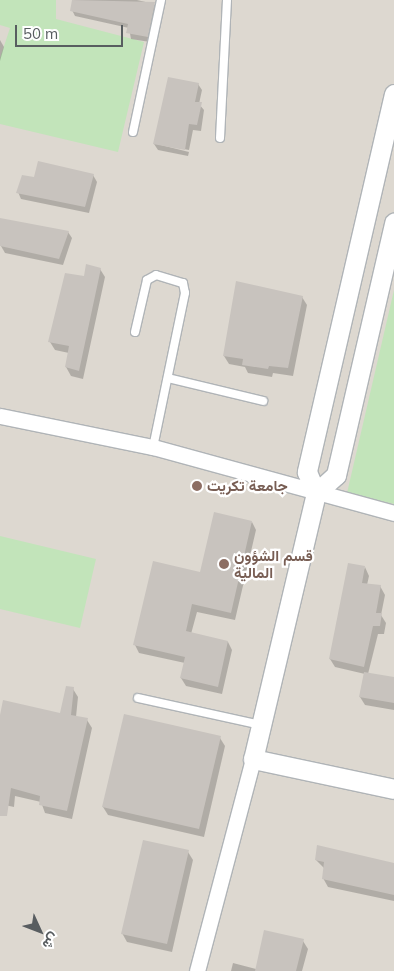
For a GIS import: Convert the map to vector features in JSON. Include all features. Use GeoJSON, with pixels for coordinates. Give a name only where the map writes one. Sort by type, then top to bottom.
{"type":"FeatureCollection","features":[{"type":"Feature","properties":{"kind":"street"},"geometry":{"type":"LineString","coordinates":[[316,493],[307,472],[394,94]]}},
{"type":"Feature","properties":{"kind":"street"},"geometry":{"type":"LineString","coordinates":[[197,971],[253,759],[316,493],[336,475],[394,223]]}},
{"type":"Feature","properties":{"kind":"street"},"geometry":{"type":"LineString","coordinates":[[0,416],[153,447],[394,513]]}},
{"type":"Feature","properties":{"kind":"street"},"geometry":{"type":"LineString","coordinates":[[253,759],[394,789]]}},
{"type":"Feature","properties":{"kind":"lane"},"geometry":{"type":"LineString","coordinates":[[134,132],[161,0]]}},
{"type":"Feature","properties":{"kind":"lane"},"geometry":{"type":"LineString","coordinates":[[220,138],[227,0]]}},
{"type":"Feature","properties":{"kind":"lane"},"geometry":{"type":"LineString","coordinates":[[135,332],[147,280],[156,275],[183,283],[185,293],[153,447]]}},
{"type":"Feature","properties":{"kind":"lane"},"geometry":{"type":"LineString","coordinates":[[168,378],[263,401]]}},
{"type":"Feature","properties":{"kind":"lane"},"geometry":{"type":"LineString","coordinates":[[138,698],[261,725]]}},
{"type":"Feature","properties":{"kind":"shaded area","name":"جامعة تكريت"},"geometry":{"type":"Polygon","coordinates":[[[0,0],[394,0],[394,971],[0,971],[0,0]]]}},
{"type":"Feature","properties":{"kind":"green space"},"geometry":{"type":"Polygon","coordinates":[[[0,0],[56,0],[56,19],[144,42],[118,152],[0,124],[0,58],[10,28],[0,25],[0,0]]]}},
{"type":"Feature","properties":{"kind":"green space"},"geometry":{"type":"Polygon","coordinates":[[[394,290],[394,504],[347,493],[394,290]]]}},
{"type":"Feature","properties":{"kind":"green space"},"geometry":{"type":"Polygon","coordinates":[[[0,536],[96,559],[80,628],[0,609],[0,536]]]}},
{"type":"Feature","properties":{"kind":"building"},"geometry":{"type":"Polygon","coordinates":[[[72,0],[155,2],[148,37],[126,33],[128,24],[70,11],[72,0]]]}},
{"type":"Feature","properties":{"kind":"building"},"geometry":{"type":"Polygon","coordinates":[[[168,77],[199,83],[195,102],[202,102],[197,125],[189,124],[185,150],[153,144],[168,77]]]}},
{"type":"Feature","properties":{"kind":"building"},"geometry":{"type":"Polygon","coordinates":[[[38,161],[94,174],[85,207],[16,193],[22,175],[34,177],[38,161]]]}},
{"type":"Feature","properties":{"kind":"building"},"geometry":{"type":"Polygon","coordinates":[[[0,218],[69,231],[59,259],[0,246],[0,218]]]}},
{"type":"Feature","properties":{"kind":"building"},"geometry":{"type":"Polygon","coordinates":[[[86,264],[101,268],[79,371],[65,367],[69,346],[48,342],[65,273],[84,276],[86,264]]]}},
{"type":"Feature","properties":{"kind":"building"},"geometry":{"type":"Polygon","coordinates":[[[236,281],[303,296],[288,368],[269,366],[268,369],[242,365],[243,359],[223,356],[236,281]]]}},
{"type":"Feature","properties":{"kind":"building"},"geometry":{"type":"Polygon","coordinates":[[[214,512],[252,521],[231,613],[192,604],[186,631],[228,641],[218,687],[180,678],[185,657],[133,645],[153,561],[200,572],[214,512]]]}},
{"type":"Feature","properties":{"kind":"building"},"geometry":{"type":"Polygon","coordinates":[[[348,563],[365,566],[362,583],[381,585],[376,613],[382,613],[380,626],[373,626],[364,667],[329,659],[348,563]]]}},
{"type":"Feature","properties":{"kind":"building"},"geometry":{"type":"Polygon","coordinates":[[[364,672],[394,677],[394,703],[359,697],[364,672]]]}},
{"type":"Feature","properties":{"kind":"building"},"geometry":{"type":"Polygon","coordinates":[[[66,686],[74,687],[71,715],[88,718],[67,811],[39,805],[40,796],[11,788],[7,816],[0,816],[0,715],[3,700],[60,713],[66,686]]]}},
{"type":"Feature","properties":{"kind":"building"},"geometry":{"type":"Polygon","coordinates":[[[124,714],[221,736],[199,829],[102,807],[124,714]]]}},
{"type":"Feature","properties":{"kind":"building"},"geometry":{"type":"Polygon","coordinates":[[[143,840],[189,850],[167,944],[121,934],[143,840]]]}},
{"type":"Feature","properties":{"kind":"building"},"geometry":{"type":"Polygon","coordinates":[[[317,845],[394,863],[394,895],[322,879],[324,862],[315,860],[317,845]]]}},
{"type":"Feature","properties":{"kind":"building"},"geometry":{"type":"Polygon","coordinates":[[[264,930],[304,939],[296,971],[255,971],[264,930]]]}},
{"type":"Feature","properties":{"kind":"place","name":"جامعة تكريت"},"geometry":{"type":"Point","coordinates":[197,486]}},
{"type":"Feature","properties":{"kind":"place","name":"قسم الشؤون المالية"},"geometry":{"type":"Point","coordinates":[224,564]}}]}
